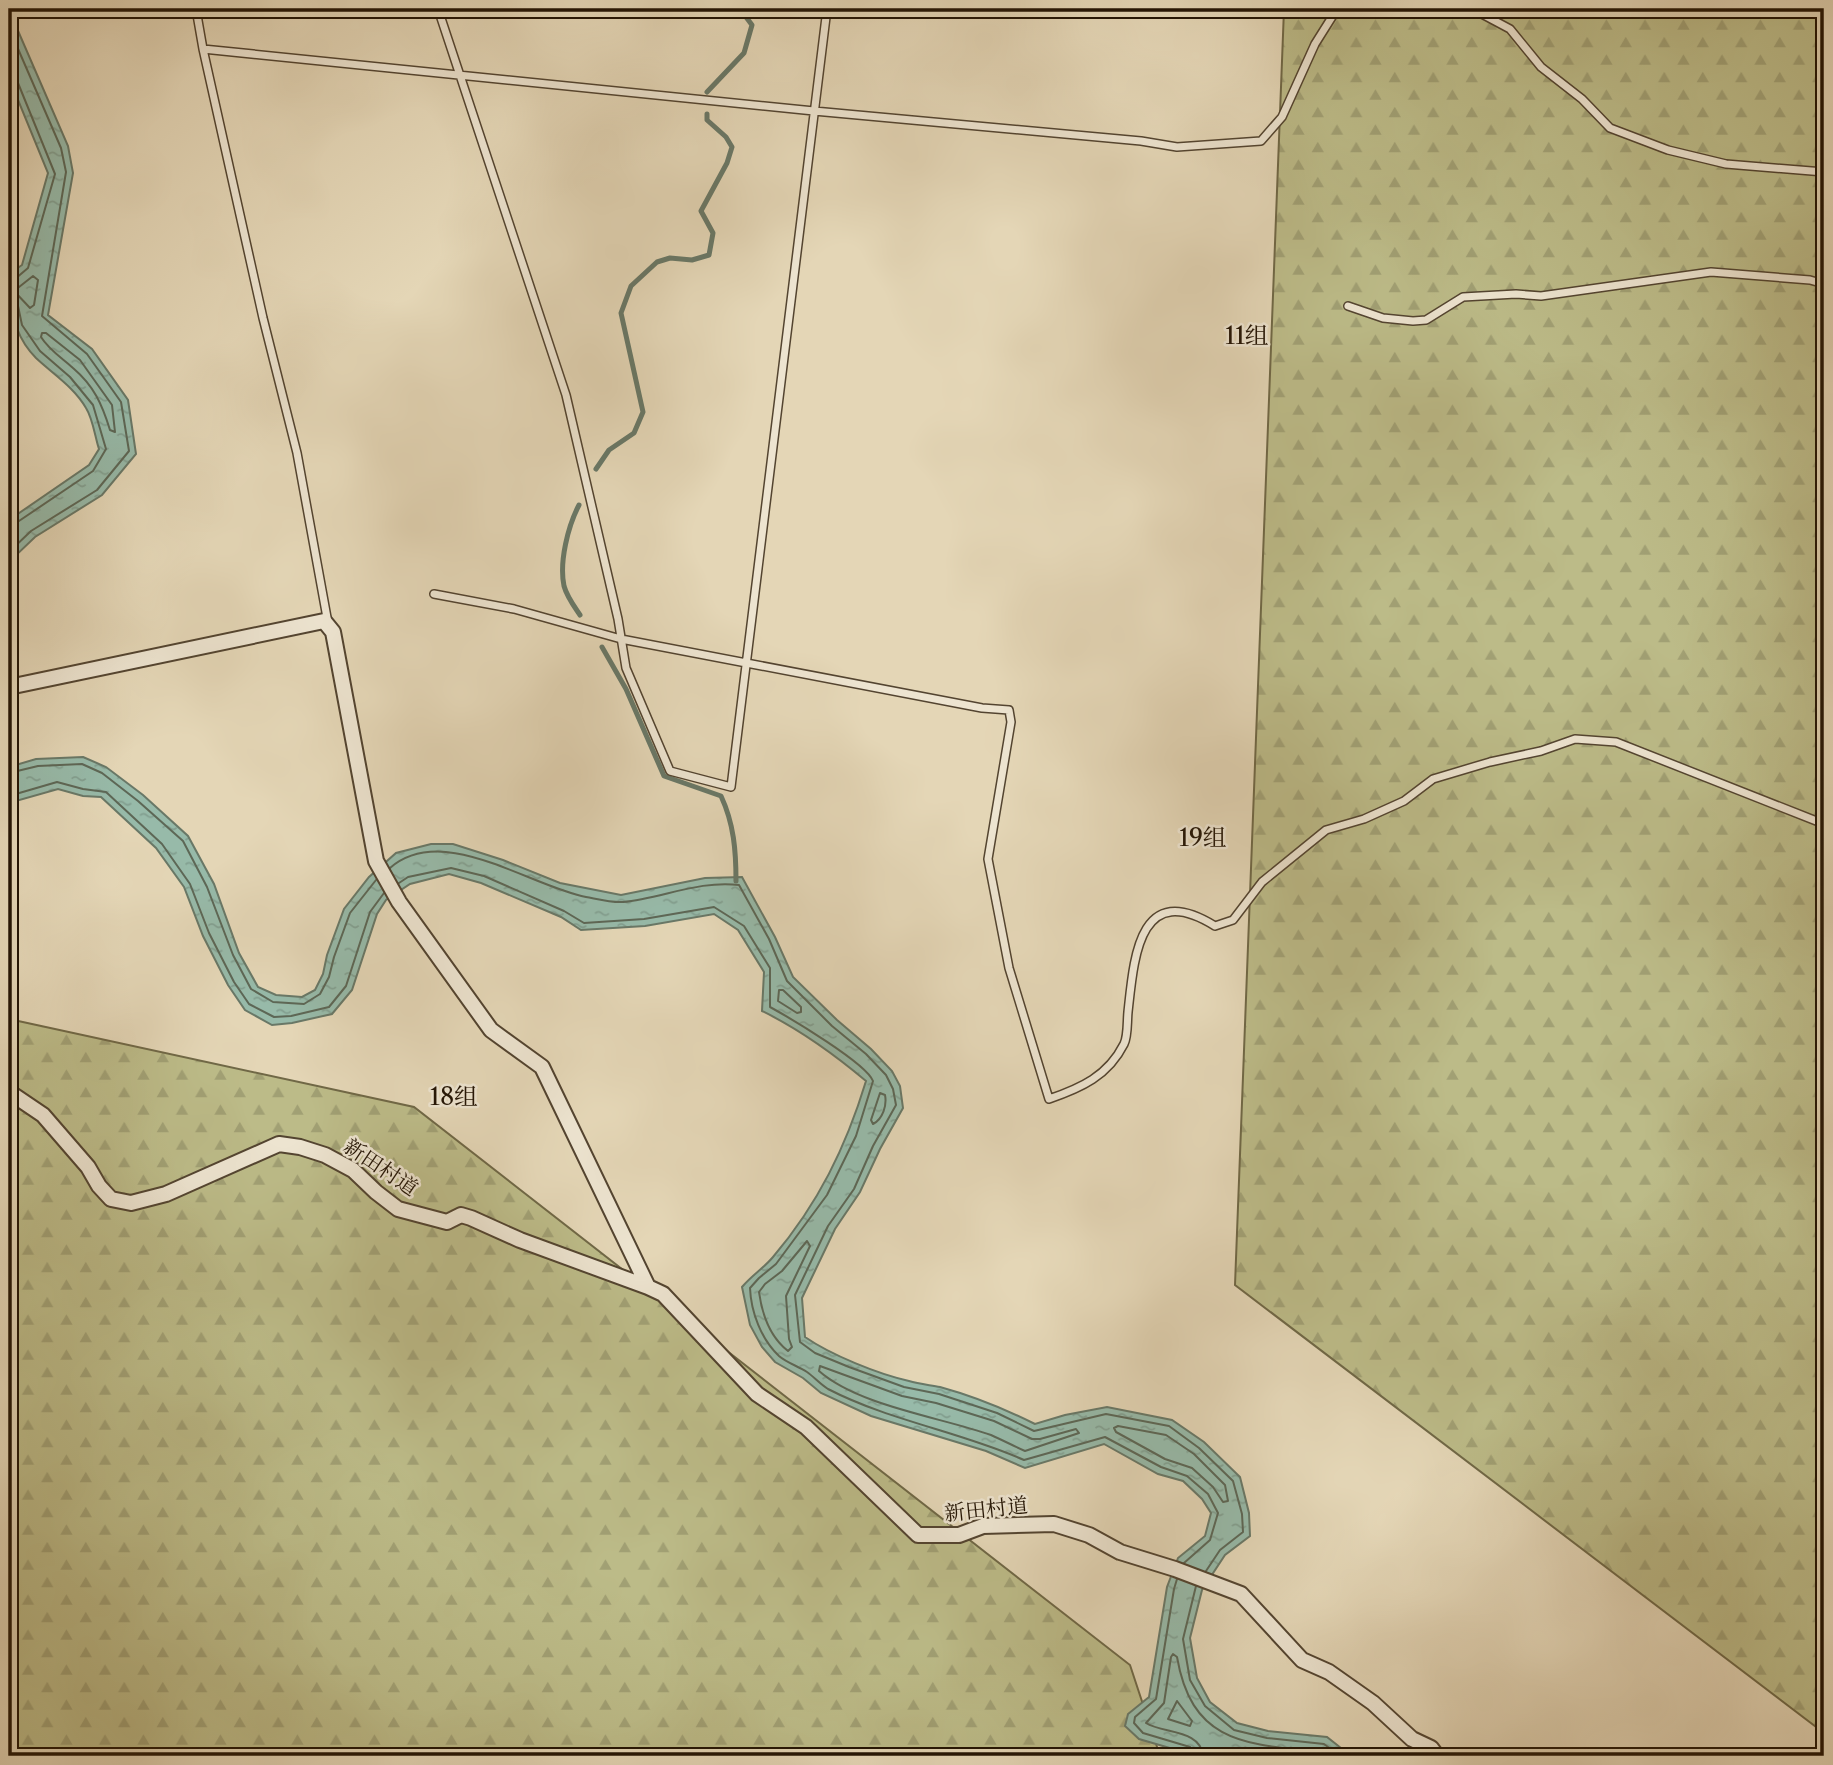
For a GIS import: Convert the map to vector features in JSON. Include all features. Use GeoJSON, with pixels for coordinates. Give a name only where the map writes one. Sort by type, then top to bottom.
{"type":"FeatureCollection","features":[{"type":"Feature","properties":{"kind":"street"},"geometry":{"type":"LineString","coordinates":[[9,687],[324,621],[329,627]]}},
{"type":"Feature","properties":{"kind":"street","name":"新田村道"},"geometry":{"type":"LineString","coordinates":[[329,627],[333,632],[376,861],[394,892],[491,1030],[542,1067],[648,1287]]}},
{"type":"Feature","properties":{"kind":"street","name":"新田村道"},"geometry":{"type":"LineString","coordinates":[[9,1092],[43,1115],[88,1167],[99,1186],[111,1199],[131,1203],[143,1201],[166,1194],[279,1144],[300,1147],[326,1155],[354,1170],[398,1209],[447,1222],[461,1215],[471,1217],[520,1240],[648,1287],[663,1294],[757,1394],[806,1427],[918,1535],[960,1535],[984,1526],[1054,1524],[1089,1535],[1120,1552],[1241,1594],[1302,1660],[1329,1672],[1373,1703],[1412,1739],[1431,1748],[1437,1756]]}},
{"type":"Feature","properties":{"kind":"lane"},"geometry":{"type":"LineString","coordinates":[[196,9],[262,318],[297,453],[329,627]]}},
{"type":"Feature","properties":{"kind":"lane"},"geometry":{"type":"LineString","coordinates":[[438,9],[566,395],[626,668],[670,771],[731,787],[827,9]]}},
{"type":"Feature","properties":{"kind":"lane"},"geometry":{"type":"LineString","coordinates":[[203,49],[1141,141],[1177,147],[1261,141],[1282,117],[1315,44],[1337,9]]}},
{"type":"Feature","properties":{"kind":"lane"},"geometry":{"type":"LineString","coordinates":[[1464,9],[1479,13],[1510,29],[1541,67],[1582,99],[1610,128],[1668,150],[1726,164],[1824,172]]}},
{"type":"Feature","properties":{"kind":"lane"},"geometry":{"type":"LineString","coordinates":[[1348,306],[1374,316],[1413,321],[1426,320],[1462,297],[1516,294],[1541,296],[1711,272],[1810,280],[1824,284]]}},
{"type":"Feature","properties":{"kind":"lane"},"geometry":{"type":"LineString","coordinates":[[434,594],[514,609],[621,639],[982,708],[1009,710],[1011,722],[988,859],[1009,968],[1049,1099],[1081,1088],[1101,1075],[1125,1043],[1132,970],[1140,941],[1151,920],[1170,911],[1194,913],[1215,926],[1233,920],[1262,883],[1326,830],[1364,819],[1404,801],[1433,779],[1490,762],[1541,751],[1575,739],[1616,742],[1824,824]]}},
{"type":"Feature","properties":{"kind":"green space"},"geometry":{"type":"Polygon","coordinates":[[[1284,9],[1824,9],[1824,1733],[1235,1285],[1284,9]]]}},
{"type":"Feature","properties":{"kind":"green space"},"geometry":{"type":"Polygon","coordinates":[[[9,1019],[414,1107],[1130,1665],[1160,1756],[9,1756],[9,1019]]]}},
{"type":"Feature","properties":{"kind":"water"},"geometry":{"type":"Polygon","coordinates":[[[9,10],[68,146],[73,173],[48,315],[92,349],[128,400],[136,454],[102,495],[35,537],[9,562],[9,520],[89,465],[99,449],[92,423],[81,400],[28,349],[14,318],[12,272],[22,265],[48,173],[9,78],[9,10]]]}},
{"type":"Feature","properties":{"kind":"water"},"geometry":{"type":"Polygon","coordinates":[[[83,757],[106,767],[143,795],[188,836],[214,884],[239,953],[258,987],[276,995],[302,997],[315,990],[323,974],[344,909],[369,877],[396,853],[431,844],[453,844],[560,883],[621,895],[705,878],[742,877],[775,937],[793,977],[871,1049],[892,1071],[900,1086],[903,1108],[860,1192],[835,1229],[802,1298],[805,1337],[869,1369],[965,1394],[1035,1424],[1107,1407],[1172,1420],[1204,1442],[1240,1477],[1249,1513],[1250,1536],[1225,1555],[1202,1590],[1190,1638],[1197,1678],[1210,1702],[1237,1723],[1268,1731],[1327,1737],[1351,1756],[1197,1756],[1139,1739],[1125,1726],[1128,1714],[1149,1697],[1167,1587],[1178,1558],[1205,1536],[1211,1513],[1202,1499],[1183,1481],[1158,1474],[1104,1444],[1025,1468],[986,1451],[871,1416],[821,1393],[803,1378],[775,1362],[762,1347],[750,1325],[742,1287],[773,1257],[817,1195],[840,1152],[866,1081],[816,1043],[762,1011],[764,972],[738,930],[714,914],[645,926],[581,930],[561,917],[481,883],[449,874],[410,884],[386,900],[377,914],[352,990],[332,1014],[272,1025],[245,1010],[228,985],[203,936],[184,887],[156,848],[101,797],[83,796],[58,789],[9,803],[9,767],[36,759],[83,757]]]}},
{"type":"Feature","properties":{"kind":"waterway"},"geometry":{"type":"LineString","coordinates":[[707,92],[744,53],[752,25],[740,9]]}},
{"type":"Feature","properties":{"kind":"waterway"},"geometry":{"type":"LineString","coordinates":[[596,469],[609,450],[634,433],[643,412],[621,313],[631,286],[657,262],[670,258],[692,260],[709,255],[713,233],[701,211],[727,163],[732,147],[726,137],[707,120],[707,114]]}},
{"type":"Feature","properties":{"kind":"waterway"},"geometry":{"type":"LineString","coordinates":[[579,505],[566,544],[563,576],[567,594],[580,615]]}},
{"type":"Feature","properties":{"kind":"waterway"},"geometry":{"type":"LineString","coordinates":[[602,647],[626,689],[664,776],[721,796],[733,838],[736,881]]}},
{"type":"Feature","properties":{"kind":"district","name":"11组"},"geometry":{"type":"Point","coordinates":[1247,335]}},
{"type":"Feature","properties":{"kind":"district","name":"19组"},"geometry":{"type":"Point","coordinates":[1203,837]}},
{"type":"Feature","properties":{"kind":"district","name":"18组"},"geometry":{"type":"Point","coordinates":[454,1096]}}]}
